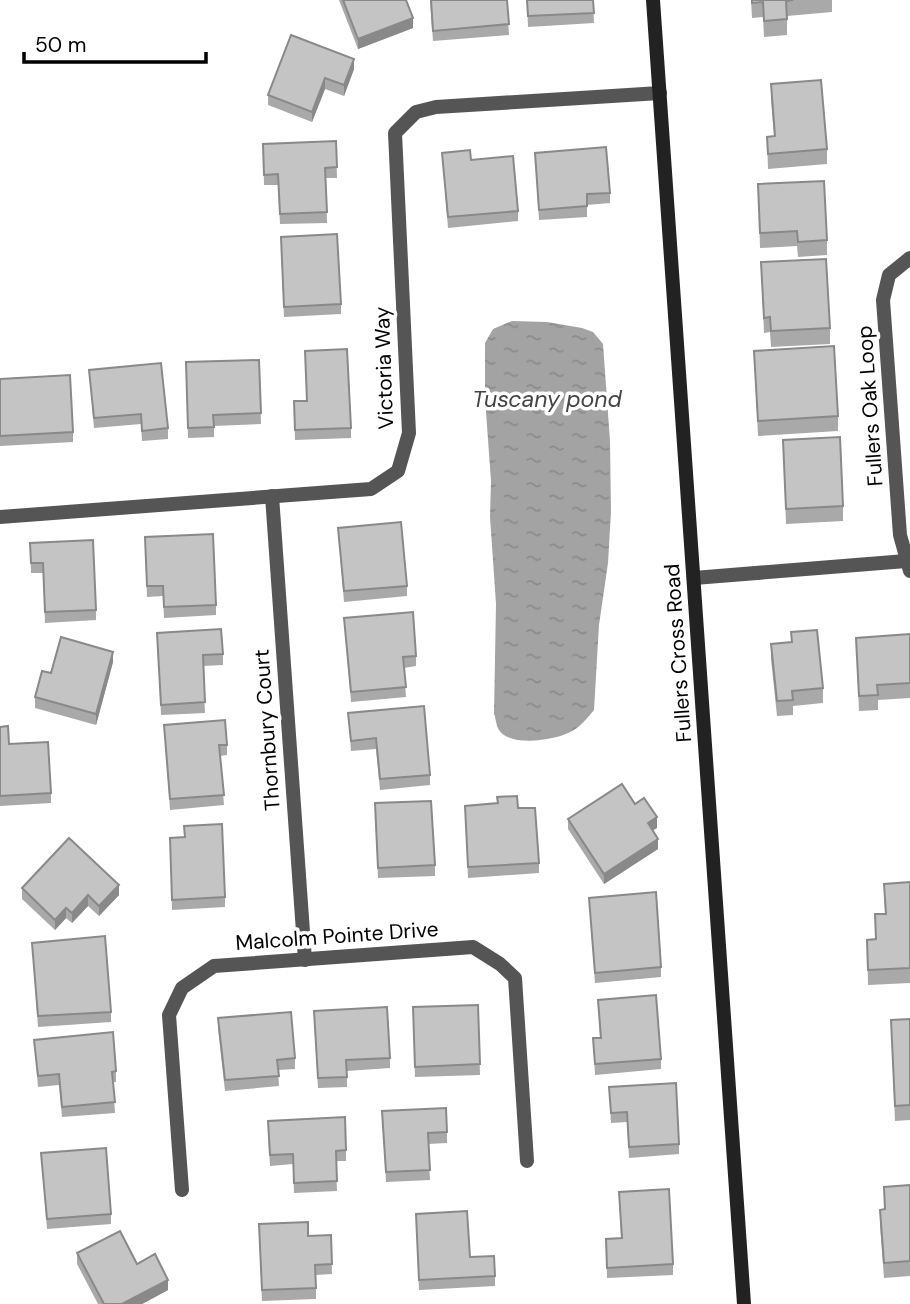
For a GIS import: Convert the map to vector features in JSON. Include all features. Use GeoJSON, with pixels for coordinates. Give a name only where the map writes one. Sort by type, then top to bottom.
{"type":"FeatureCollection","features":[{"type":"Feature","properties":{"kind":"street","name":"Fullers Cross Road"},"geometry":{"type":"LineString","coordinates":[[653,0],[744,1304]]}},
{"type":"Feature","properties":{"kind":"street","name":"Victoria Way"},"geometry":{"type":"LineString","coordinates":[[0,517],[371,489],[398,471],[409,433],[395,132],[416,112],[436,107],[660,93]]}},
{"type":"Feature","properties":{"kind":"street","name":"Fullers Oak Loop"},"geometry":{"type":"LineString","coordinates":[[694,578],[908,566],[900,534],[883,300],[889,275],[910,258]]}},
{"type":"Feature","properties":{"kind":"street","name":"Thornbury Court"},"geometry":{"type":"LineString","coordinates":[[272,496],[305,960]]}},
{"type":"Feature","properties":{"kind":"street","name":"Malcolm Pointe Drive"},"geometry":{"type":"LineString","coordinates":[[182,1190],[169,1015],[182,988],[214,966],[473,947],[500,964],[514,978],[527,1161]]}},
{"type":"Feature","properties":{"kind":"water","name":"Tuscany pond"},"geometry":{"type":"Polygon","coordinates":[[[512,321],[547,322],[582,328],[593,332],[603,344],[610,441],[611,512],[608,563],[599,625],[594,710],[567,734],[524,741],[505,736],[498,728],[494,714],[496,604],[490,517],[485,343],[493,329],[512,321]]]}},
{"type":"Feature","properties":{"kind":"building"},"geometry":{"type":"Polygon","coordinates":[[[343,0],[406,0],[413,18],[358,39],[343,0]]]}},
{"type":"Feature","properties":{"kind":"building"},"geometry":{"type":"Polygon","coordinates":[[[431,0],[507,0],[509,24],[433,31],[431,0]]]}},
{"type":"Feature","properties":{"kind":"building"},"geometry":{"type":"Polygon","coordinates":[[[527,0],[593,0],[594,13],[528,16],[527,0]]]}},
{"type":"Feature","properties":{"kind":"building"},"geometry":{"type":"Polygon","coordinates":[[[752,0],[793,0],[786,1],[787,19],[764,21],[763,2],[752,3],[752,0]]]}},
{"type":"Feature","properties":{"kind":"building"},"geometry":{"type":"Polygon","coordinates":[[[291,35],[354,59],[344,85],[325,78],[312,112],[268,95],[291,35]]]}},
{"type":"Feature","properties":{"kind":"building"},"geometry":{"type":"Polygon","coordinates":[[[821,80],[827,149],[768,154],[767,137],[775,136],[771,84],[821,80]]]}},
{"type":"Feature","properties":{"kind":"building"},"geometry":{"type":"Polygon","coordinates":[[[336,141],[337,167],[325,168],[327,212],[280,214],[278,174],[264,175],[263,144],[336,141]]]}},
{"type":"Feature","properties":{"kind":"building"},"geometry":{"type":"Polygon","coordinates":[[[606,147],[610,193],[587,194],[587,206],[539,210],[535,153],[606,147]]]}},
{"type":"Feature","properties":{"kind":"building"},"geometry":{"type":"Polygon","coordinates":[[[470,150],[471,160],[513,156],[518,211],[448,217],[442,153],[470,150]]]}},
{"type":"Feature","properties":{"kind":"building"},"geometry":{"type":"Polygon","coordinates":[[[824,181],[827,240],[798,242],[797,231],[760,233],[758,184],[824,181]]]}},
{"type":"Feature","properties":{"kind":"building"},"geometry":{"type":"Polygon","coordinates":[[[337,234],[341,304],[284,307],[281,237],[337,234]]]}},
{"type":"Feature","properties":{"kind":"building"},"geometry":{"type":"Polygon","coordinates":[[[826,259],[830,328],[771,331],[770,317],[764,318],[761,262],[826,259]]]}},
{"type":"Feature","properties":{"kind":"building"},"geometry":{"type":"Polygon","coordinates":[[[834,346],[838,416],[758,421],[754,351],[834,346]]]}},
{"type":"Feature","properties":{"kind":"building"},"geometry":{"type":"Polygon","coordinates":[[[347,349],[351,428],[295,430],[294,401],[307,401],[305,351],[347,349]]]}},
{"type":"Feature","properties":{"kind":"building"},"geometry":{"type":"Polygon","coordinates":[[[259,360],[261,413],[213,415],[214,427],[188,428],[186,362],[259,360]]]}},
{"type":"Feature","properties":{"kind":"building"},"geometry":{"type":"Polygon","coordinates":[[[161,363],[168,428],[142,431],[141,414],[94,418],[89,370],[161,363]]]}},
{"type":"Feature","properties":{"kind":"building"},"geometry":{"type":"Polygon","coordinates":[[[70,375],[73,432],[0,436],[0,379],[70,375]]]}},
{"type":"Feature","properties":{"kind":"building"},"geometry":{"type":"Polygon","coordinates":[[[840,437],[843,506],[786,509],[783,440],[840,437]]]}},
{"type":"Feature","properties":{"kind":"building"},"geometry":{"type":"Polygon","coordinates":[[[401,522],[407,586],[344,591],[338,528],[401,522]]]}},
{"type":"Feature","properties":{"kind":"building"},"geometry":{"type":"Polygon","coordinates":[[[213,534],[216,605],[164,607],[163,586],[147,586],[145,537],[213,534]]]}},
{"type":"Feature","properties":{"kind":"building"},"geometry":{"type":"Polygon","coordinates":[[[93,540],[96,610],[45,612],[43,563],[31,563],[30,543],[93,540]]]}},
{"type":"Feature","properties":{"kind":"building"},"geometry":{"type":"Polygon","coordinates":[[[413,612],[416,656],[403,657],[406,687],[351,692],[344,618],[413,612]]]}},
{"type":"Feature","properties":{"kind":"building"},"geometry":{"type":"Polygon","coordinates":[[[221,629],[223,654],[203,655],[205,702],[161,705],[157,633],[221,629]]]}},
{"type":"Feature","properties":{"kind":"building"},"geometry":{"type":"Polygon","coordinates":[[[817,630],[823,688],[792,691],[793,700],[777,701],[771,644],[792,642],[791,632],[817,630]]]}},
{"type":"Feature","properties":{"kind":"building"},"geometry":{"type":"Polygon","coordinates":[[[910,634],[910,683],[877,685],[878,695],[859,696],[856,638],[910,634]]]}},
{"type":"Feature","properties":{"kind":"building"},"geometry":{"type":"Polygon","coordinates":[[[61,637],[113,652],[96,714],[35,697],[42,671],[51,673],[61,637]]]}},
{"type":"Feature","properties":{"kind":"building"},"geometry":{"type":"Polygon","coordinates":[[[424,706],[430,775],[380,779],[376,738],[351,741],[348,713],[424,706]]]}},
{"type":"Feature","properties":{"kind":"building"},"geometry":{"type":"Polygon","coordinates":[[[225,720],[227,745],[219,745],[224,795],[170,799],[164,725],[225,720]]]}},
{"type":"Feature","properties":{"kind":"building"},"geometry":{"type":"Polygon","coordinates":[[[8,726],[9,744],[48,742],[51,793],[0,796],[0,727],[8,726]]]}},
{"type":"Feature","properties":{"kind":"building"},"geometry":{"type":"Polygon","coordinates":[[[622,784],[635,804],[644,798],[657,817],[648,823],[658,839],[604,874],[568,819],[622,784]]]}},
{"type":"Feature","properties":{"kind":"building"},"geometry":{"type":"Polygon","coordinates":[[[517,796],[518,808],[535,808],[539,863],[468,867],[465,806],[498,803],[497,797],[517,796]]]}},
{"type":"Feature","properties":{"kind":"building"},"geometry":{"type":"Polygon","coordinates":[[[431,801],[435,865],[378,868],[375,803],[431,801]]]}},
{"type":"Feature","properties":{"kind":"building"},"geometry":{"type":"Polygon","coordinates":[[[222,824],[225,897],[172,900],[170,838],[185,837],[184,826],[222,824]]]}},
{"type":"Feature","properties":{"kind":"building"},"geometry":{"type":"Polygon","coordinates":[[[69,838],[119,885],[99,906],[88,895],[72,913],[66,908],[55,920],[22,888],[69,838]]]}},
{"type":"Feature","properties":{"kind":"building"},"geometry":{"type":"Polygon","coordinates":[[[910,882],[910,968],[868,970],[867,940],[876,939],[875,914],[886,914],[884,884],[910,882]]]}},
{"type":"Feature","properties":{"kind":"building"},"geometry":{"type":"Polygon","coordinates":[[[656,892],[661,967],[595,973],[589,898],[656,892]]]}},
{"type":"Feature","properties":{"kind":"building"},"geometry":{"type":"Polygon","coordinates":[[[105,936],[111,1012],[38,1016],[32,943],[105,936]]]}},
{"type":"Feature","properties":{"kind":"building"},"geometry":{"type":"Polygon","coordinates":[[[656,995],[661,1059],[595,1064],[593,1038],[601,1038],[598,1000],[656,995]]]}},
{"type":"Feature","properties":{"kind":"building"},"geometry":{"type":"Polygon","coordinates":[[[478,1005],[480,1064],[415,1067],[413,1007],[478,1005]]]}},
{"type":"Feature","properties":{"kind":"building"},"geometry":{"type":"Polygon","coordinates":[[[387,1007],[390,1058],[346,1060],[347,1077],[318,1078],[314,1011],[387,1007]]]}},
{"type":"Feature","properties":{"kind":"building"},"geometry":{"type":"Polygon","coordinates":[[[291,1012],[295,1058],[277,1060],[279,1076],[225,1080],[218,1018],[291,1012]]]}},
{"type":"Feature","properties":{"kind":"building"},"geometry":{"type":"Polygon","coordinates":[[[910,1019],[910,1105],[895,1106],[891,1020],[910,1019]]]}},
{"type":"Feature","properties":{"kind":"building"},"geometry":{"type":"Polygon","coordinates":[[[113,1032],[116,1071],[112,1072],[115,1102],[62,1107],[59,1074],[38,1076],[34,1040],[113,1032]]]}},
{"type":"Feature","properties":{"kind":"building"},"geometry":{"type":"Polygon","coordinates":[[[676,1083],[679,1144],[629,1147],[627,1112],[611,1113],[609,1087],[676,1083]]]}},
{"type":"Feature","properties":{"kind":"building"},"geometry":{"type":"Polygon","coordinates":[[[446,1108],[447,1132],[428,1133],[430,1170],[386,1172],[382,1111],[446,1108]]]}},
{"type":"Feature","properties":{"kind":"building"},"geometry":{"type":"Polygon","coordinates":[[[345,1117],[346,1150],[336,1151],[337,1181],[294,1183],[293,1154],[270,1155],[268,1121],[345,1117]]]}},
{"type":"Feature","properties":{"kind":"building"},"geometry":{"type":"Polygon","coordinates":[[[106,1148],[111,1214],[47,1219],[41,1153],[106,1148]]]}},
{"type":"Feature","properties":{"kind":"building"},"geometry":{"type":"Polygon","coordinates":[[[910,1185],[910,1261],[884,1263],[880,1210],[885,1209],[884,1187],[910,1185]]]}},
{"type":"Feature","properties":{"kind":"building"},"geometry":{"type":"Polygon","coordinates":[[[669,1189],[673,1264],[607,1268],[606,1239],[622,1238],[619,1192],[669,1189]]]}},
{"type":"Feature","properties":{"kind":"building"},"geometry":{"type":"Polygon","coordinates":[[[467,1211],[470,1257],[494,1256],[495,1276],[419,1280],[416,1214],[467,1211]]]}},
{"type":"Feature","properties":{"kind":"building"},"geometry":{"type":"Polygon","coordinates":[[[308,1222],[308,1236],[331,1235],[332,1264],[315,1265],[316,1288],[262,1290],[259,1224],[308,1222]]]}},
{"type":"Feature","properties":{"kind":"building"},"geometry":{"type":"Polygon","coordinates":[[[120,1231],[137,1264],[155,1254],[168,1280],[122,1304],[104,1304],[77,1253],[120,1231]]]}}]}
